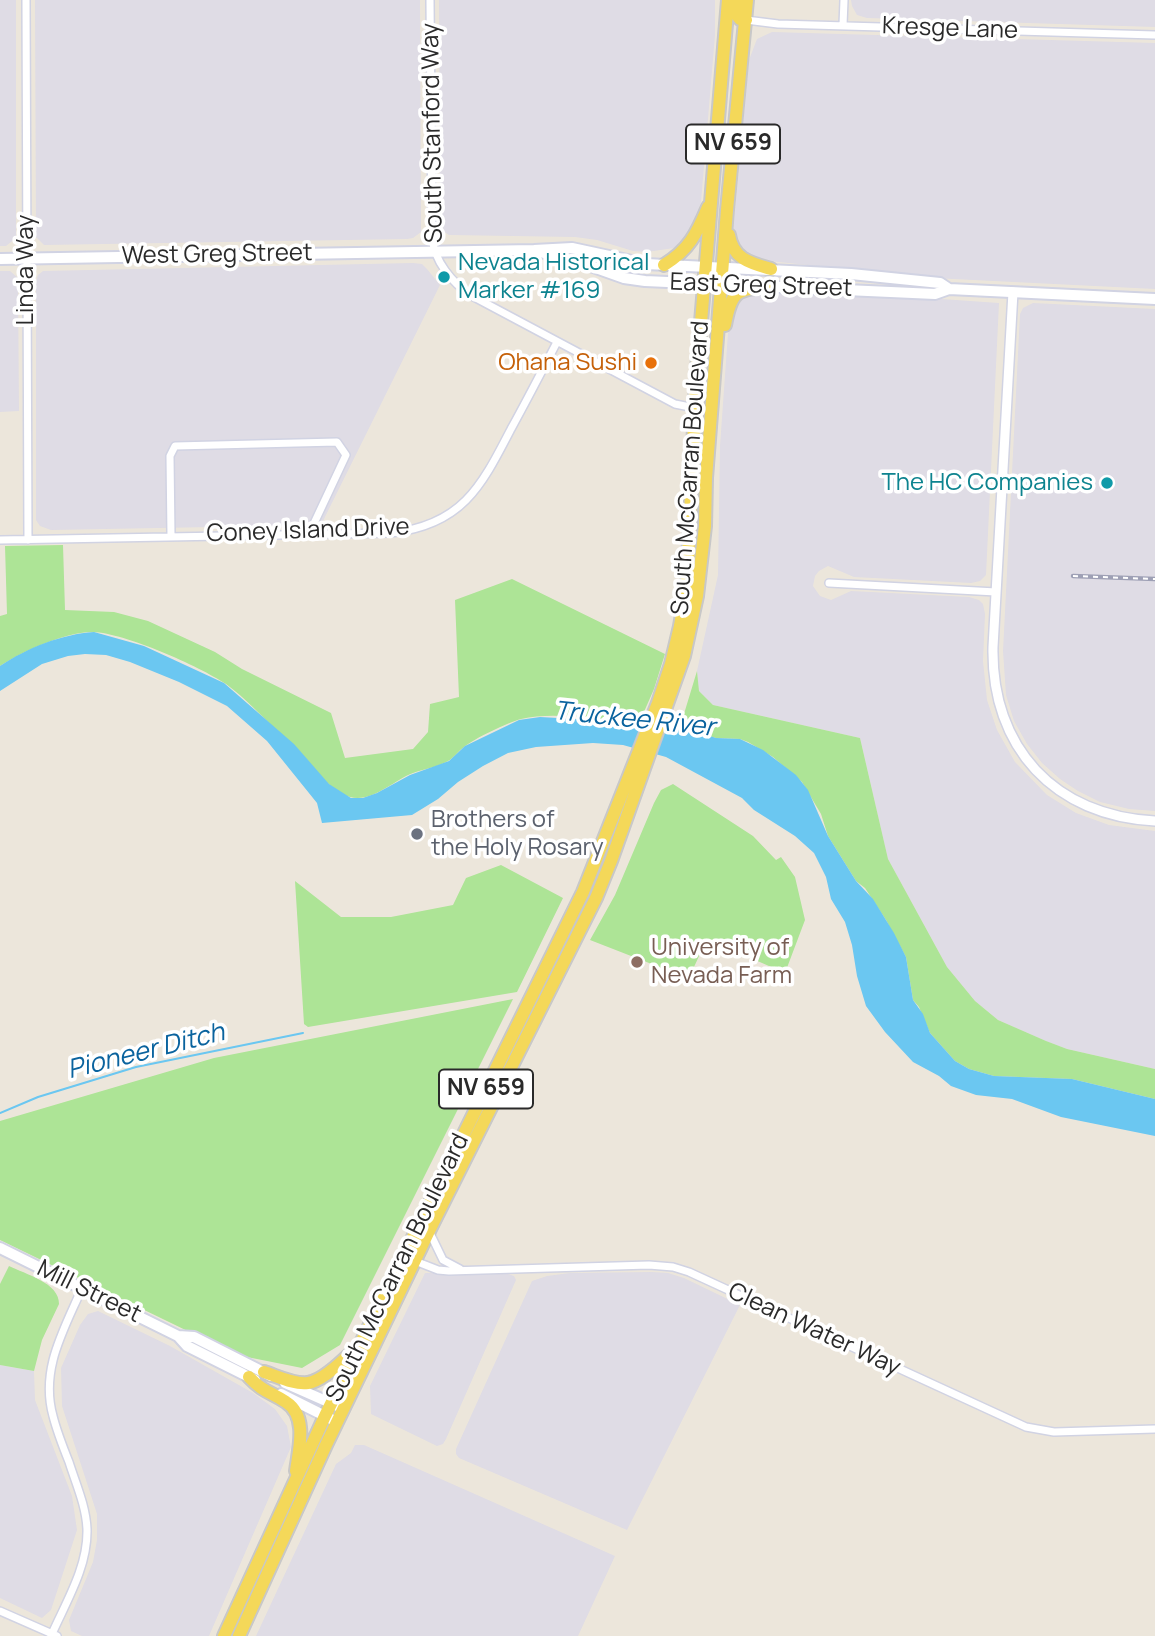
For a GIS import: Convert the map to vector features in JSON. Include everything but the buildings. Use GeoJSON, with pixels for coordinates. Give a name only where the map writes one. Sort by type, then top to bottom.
{"type":"FeatureCollection","features":[{"type":"Feature","properties":{"kind":"main road","name":"South McCarran Boulevard"},"geometry":{"type":"LineString","coordinates":[[662,704],[684,605],[695,408],[728,0]]}},
{"type":"Feature","properties":{"kind":"main road"},"geometry":{"type":"LineString","coordinates":[[737,0],[737,17],[746,20]]}},
{"type":"Feature","properties":{"kind":"main road","name":"South McCarran Boulevard"},"geometry":{"type":"LineString","coordinates":[[223,1636],[294,1483],[331,1414],[344,1409],[569,937],[599,856],[684,656],[697,596],[705,526],[712,394],[747,0]]}},
{"type":"Feature","properties":{"kind":"main road"},"geometry":{"type":"LineString","coordinates":[[664,265],[681,254],[690,243],[712,197]]}},
{"type":"Feature","properties":{"kind":"main road"},"geometry":{"type":"LineString","coordinates":[[726,220],[729,240],[739,256],[771,270]]}},
{"type":"Feature","properties":{"kind":"main road","name":"East Greg Street"},"geometry":{"type":"LineString","coordinates":[[435,251],[572,248],[630,261],[664,265],[909,279],[940,283],[949,289]]}},
{"type":"Feature","properties":{"kind":"main road","name":"East Greg Street"},"geometry":{"type":"LineString","coordinates":[[534,250],[624,278],[645,281],[934,294],[949,289],[1155,299]]}},
{"type":"Feature","properties":{"kind":"main road","name":"West Greg Street"},"geometry":{"type":"LineString","coordinates":[[0,259],[435,251]]}},
{"type":"Feature","properties":{"kind":"main road"},"geometry":{"type":"LineString","coordinates":[[852,290],[860,283],[888,284],[909,279]]}},
{"type":"Feature","properties":{"kind":"main road"},"geometry":{"type":"LineString","coordinates":[[712,394],[731,300],[746,288],[769,287]]}},
{"type":"Feature","properties":{"kind":"main road","name":"South McCarran Boulevard"},"geometry":{"type":"LineString","coordinates":[[239,1636],[362,1342],[569,937]]}},
{"type":"Feature","properties":{"kind":"main road","name":"Mill Street"},"geometry":{"type":"LineString","coordinates":[[0,1248],[178,1336],[187,1346],[331,1414]]}},
{"type":"Feature","properties":{"kind":"main road","name":"Mill Street"},"geometry":{"type":"LineString","coordinates":[[178,1336],[194,1337],[264,1372],[331,1414]]}},
{"type":"Feature","properties":{"kind":"main road"},"geometry":{"type":"LineString","coordinates":[[264,1372],[310,1383],[362,1342]]}},
{"type":"Feature","properties":{"kind":"main road"},"geometry":{"type":"LineString","coordinates":[[249,1377],[261,1389],[286,1402],[297,1415],[300,1432],[294,1483]]}},
{"type":"Feature","properties":{"kind":"street","name":"Linda Way"},"geometry":{"type":"LineString","coordinates":[[26,0],[28,540]]}},
{"type":"Feature","properties":{"kind":"street","name":"South Stanford Way"},"geometry":{"type":"LineString","coordinates":[[430,0],[432,233],[435,251],[452,279],[470,295],[557,342],[676,404],[695,408]]}},
{"type":"Feature","properties":{"kind":"street"},"geometry":{"type":"LineString","coordinates":[[843,25],[844,0]]}},
{"type":"Feature","properties":{"kind":"street","name":"Kresge Lane"},"geometry":{"type":"LineString","coordinates":[[746,20],[778,24],[1155,35]]}},
{"type":"Feature","properties":{"kind":"street"},"geometry":{"type":"LineString","coordinates":[[1013,292],[993,659],[994,684],[1003,719],[1020,751],[1044,778],[1073,800],[1108,815],[1155,821]]}},
{"type":"Feature","properties":{"kind":"street","name":"Coney Island Drive"},"geometry":{"type":"LineString","coordinates":[[0,540],[404,532],[434,523],[459,507],[486,477],[557,342]]}},
{"type":"Feature","properties":{"kind":"street"},"geometry":{"type":"LineString","coordinates":[[171,536],[170,456],[175,446],[337,442],[346,455],[309,534]]}},
{"type":"Feature","properties":{"kind":"street"},"geometry":{"type":"LineString","coordinates":[[830,583],[996,592]]}},
{"type":"Feature","properties":{"kind":"street"},"geometry":{"type":"LineString","coordinates":[[429,1231],[443,1260],[454,1267],[464,1269]]}},
{"type":"Feature","properties":{"kind":"street","name":"Clean Water Way"},"geometry":{"type":"LineString","coordinates":[[415,1261],[443,1271],[649,1265],[673,1267],[1026,1427],[1054,1432],[1155,1429]]}},
{"type":"Feature","properties":{"kind":"street"},"geometry":{"type":"LineString","coordinates":[[0,1611],[54,1635],[81,1568],[86,1543],[86,1514],[53,1417],[49,1373],[56,1347],[82,1288]]}},
{"type":"Feature","properties":{"kind":"shaded area"},"geometry":{"type":"Polygon","coordinates":[[[0,0],[16,0],[16,238],[6,246],[0,246],[0,0]]]}},
{"type":"Feature","properties":{"kind":"shaded area"},"geometry":{"type":"Polygon","coordinates":[[[35,0],[420,0],[421,232],[407,239],[44,245],[36,237],[35,0]]]}},
{"type":"Feature","properties":{"kind":"shaded area"},"geometry":{"type":"Polygon","coordinates":[[[439,0],[715,0],[715,35],[701,202],[694,225],[674,248],[633,251],[597,240],[575,237],[449,235],[443,231],[440,215],[439,0]]]}},
{"type":"Feature","properties":{"kind":"shaded area"},"geometry":{"type":"Polygon","coordinates":[[[851,0],[1155,0],[1155,27],[867,18],[857,15],[851,0]]]}},
{"type":"Feature","properties":{"kind":"shaded area"},"geometry":{"type":"Polygon","coordinates":[[[772,32],[1155,43],[1155,289],[933,278],[750,259],[733,240],[749,60],[757,39],[772,32]]]}},
{"type":"Feature","properties":{"kind":"shaded area"},"geometry":{"type":"Polygon","coordinates":[[[422,264],[440,285],[321,525],[51,530],[40,526],[36,520],[36,281],[43,271],[422,264]]]}},
{"type":"Feature","properties":{"kind":"shaded area"},"geometry":{"type":"Polygon","coordinates":[[[0,271],[10,271],[18,278],[19,411],[0,412],[0,271]]]}},
{"type":"Feature","properties":{"kind":"shaded area"},"geometry":{"type":"Polygon","coordinates":[[[760,291],[884,295],[999,303],[986,575],[980,581],[971,583],[854,577],[828,566],[815,576],[813,586],[820,596],[831,600],[851,591],[969,597],[979,600],[983,604],[985,614],[983,661],[987,700],[997,730],[1015,762],[1047,795],[1076,813],[1109,825],[1155,831],[1155,1069],[1067,1049],[1048,1042],[998,1020],[975,1001],[947,967],[888,859],[860,738],[713,705],[699,691],[697,671],[718,575],[720,446],[729,319],[735,299],[760,291]]]}},
{"type":"Feature","properties":{"kind":"shaded area"},"geometry":{"type":"Polygon","coordinates":[[[1033,303],[1155,309],[1155,811],[1129,809],[1100,802],[1060,779],[1042,763],[1027,744],[1014,721],[1006,695],[1003,651],[1020,314],[1023,308],[1033,303]]]}},
{"type":"Feature","properties":{"kind":"shaded area"},"geometry":{"type":"Polygon","coordinates":[[[652,1272],[684,1278],[740,1305],[627,1530],[459,1458],[456,1449],[532,1281],[570,1273],[652,1272]]]}},
{"type":"Feature","properties":{"kind":"shaded area"},"geometry":{"type":"Polygon","coordinates":[[[425,1273],[508,1274],[516,1280],[446,1439],[443,1444],[437,1446],[371,1414],[370,1386],[425,1273]]]}},
{"type":"Feature","properties":{"kind":"shaded area"},"geometry":{"type":"Polygon","coordinates":[[[98,1311],[170,1346],[253,1393],[275,1409],[287,1426],[291,1447],[209,1636],[82,1636],[71,1631],[69,1620],[93,1562],[97,1540],[97,1514],[62,1406],[61,1368],[80,1325],[88,1314],[98,1311]]]}},
{"type":"Feature","properties":{"kind":"shaded area"},"geometry":{"type":"Polygon","coordinates":[[[0,1365],[34,1371],[35,1400],[72,1496],[77,1530],[51,1610],[42,1618],[0,1598],[0,1365]]]}},
{"type":"Feature","properties":{"kind":"shaded area"},"geometry":{"type":"Polygon","coordinates":[[[355,1445],[364,1445],[615,1556],[578,1636],[256,1636],[336,1464],[351,1453],[355,1445]]]}},
{"type":"Feature","properties":{"kind":"green space"},"geometry":{"type":"Polygon","coordinates":[[[63,545],[65,610],[114,612],[148,621],[215,652],[242,669],[331,713],[345,758],[413,749],[428,732],[430,704],[459,697],[455,600],[512,579],[665,654],[640,721],[623,717],[616,720],[556,716],[521,719],[476,739],[444,763],[406,776],[375,794],[350,797],[323,779],[260,714],[226,684],[142,644],[107,634],[82,633],[45,643],[0,666],[0,616],[7,614],[5,546],[63,545]]]}},
{"type":"Feature","properties":{"kind":"green space"},"geometry":{"type":"Polygon","coordinates":[[[697,671],[699,691],[713,705],[860,738],[888,859],[947,967],[975,1001],[998,1020],[1067,1049],[1155,1069],[1155,1099],[1072,1079],[994,1076],[969,1069],[955,1061],[930,1033],[919,1007],[913,1000],[906,957],[886,920],[865,888],[856,881],[828,836],[821,814],[802,782],[773,757],[748,742],[716,738],[680,727],[697,671]]]}},
{"type":"Feature","properties":{"kind":"green space"},"geometry":{"type":"Polygon","coordinates":[[[673,784],[753,836],[776,860],[781,857],[795,877],[805,920],[785,973],[707,939],[687,982],[667,970],[590,940],[615,895],[654,803],[661,790],[673,784]]]}},
{"type":"Feature","properties":{"kind":"green space"},"geometry":{"type":"Polygon","coordinates":[[[501,865],[563,898],[517,992],[308,1027],[304,1024],[295,881],[341,917],[391,917],[453,905],[466,878],[501,865]]]}},
{"type":"Feature","properties":{"kind":"green space"},"geometry":{"type":"Polygon","coordinates":[[[513,999],[340,1345],[302,1368],[237,1355],[0,1240],[0,1121],[214,1058],[513,999]]]}},
{"type":"Feature","properties":{"kind":"green space"},"geometry":{"type":"Polygon","coordinates":[[[9,1266],[48,1285],[58,1297],[59,1304],[42,1340],[34,1371],[0,1365],[0,1284],[9,1266]]]}},
{"type":"Feature","properties":{"kind":"water","name":"Truckee River"},"geometry":{"type":"Polygon","coordinates":[[[94,632],[144,646],[224,683],[294,744],[329,784],[351,798],[363,798],[377,793],[410,775],[449,761],[465,746],[519,720],[540,717],[610,721],[623,717],[674,724],[716,738],[740,739],[763,750],[796,775],[808,790],[828,836],[856,881],[873,899],[894,933],[906,957],[913,1000],[923,1014],[930,1033],[955,1061],[969,1069],[994,1076],[1072,1079],[1155,1099],[1155,1136],[1061,1117],[1012,1099],[976,1095],[951,1086],[913,1062],[885,1032],[866,1006],[845,922],[831,899],[826,877],[814,853],[795,836],[754,810],[742,798],[666,757],[623,745],[593,743],[536,747],[508,753],[483,766],[412,815],[322,823],[317,803],[267,741],[227,706],[179,682],[130,662],[106,655],[85,654],[42,664],[0,691],[0,666],[45,643],[94,632]]]}},
{"type":"Feature","properties":{"kind":"waterway","name":"Pioneer Ditch"},"geometry":{"type":"LineString","coordinates":[[0,1113],[38,1097],[136,1067],[303,1033]]}},
{"type":"Feature","properties":{"kind":"railway"},"geometry":{"type":"LineString","coordinates":[[1073,576],[1155,579]]}},
{"type":"Feature","properties":{"kind":"place","name":"Nevada Historical Marker #169"},"geometry":{"type":"Point","coordinates":[444,277]}},
{"type":"Feature","properties":{"kind":"place","name":"Ohana Sushi"},"geometry":{"type":"Point","coordinates":[651,363]}},
{"type":"Feature","properties":{"kind":"place","name":"The HC Companies"},"geometry":{"type":"Point","coordinates":[1107,483]}},
{"type":"Feature","properties":{"kind":"place","name":"Brothers of the Holy Rosary"},"geometry":{"type":"Point","coordinates":[417,834]}},
{"type":"Feature","properties":{"kind":"place","name":"University of Nevada Farm"},"geometry":{"type":"Point","coordinates":[637,962]}}]}
